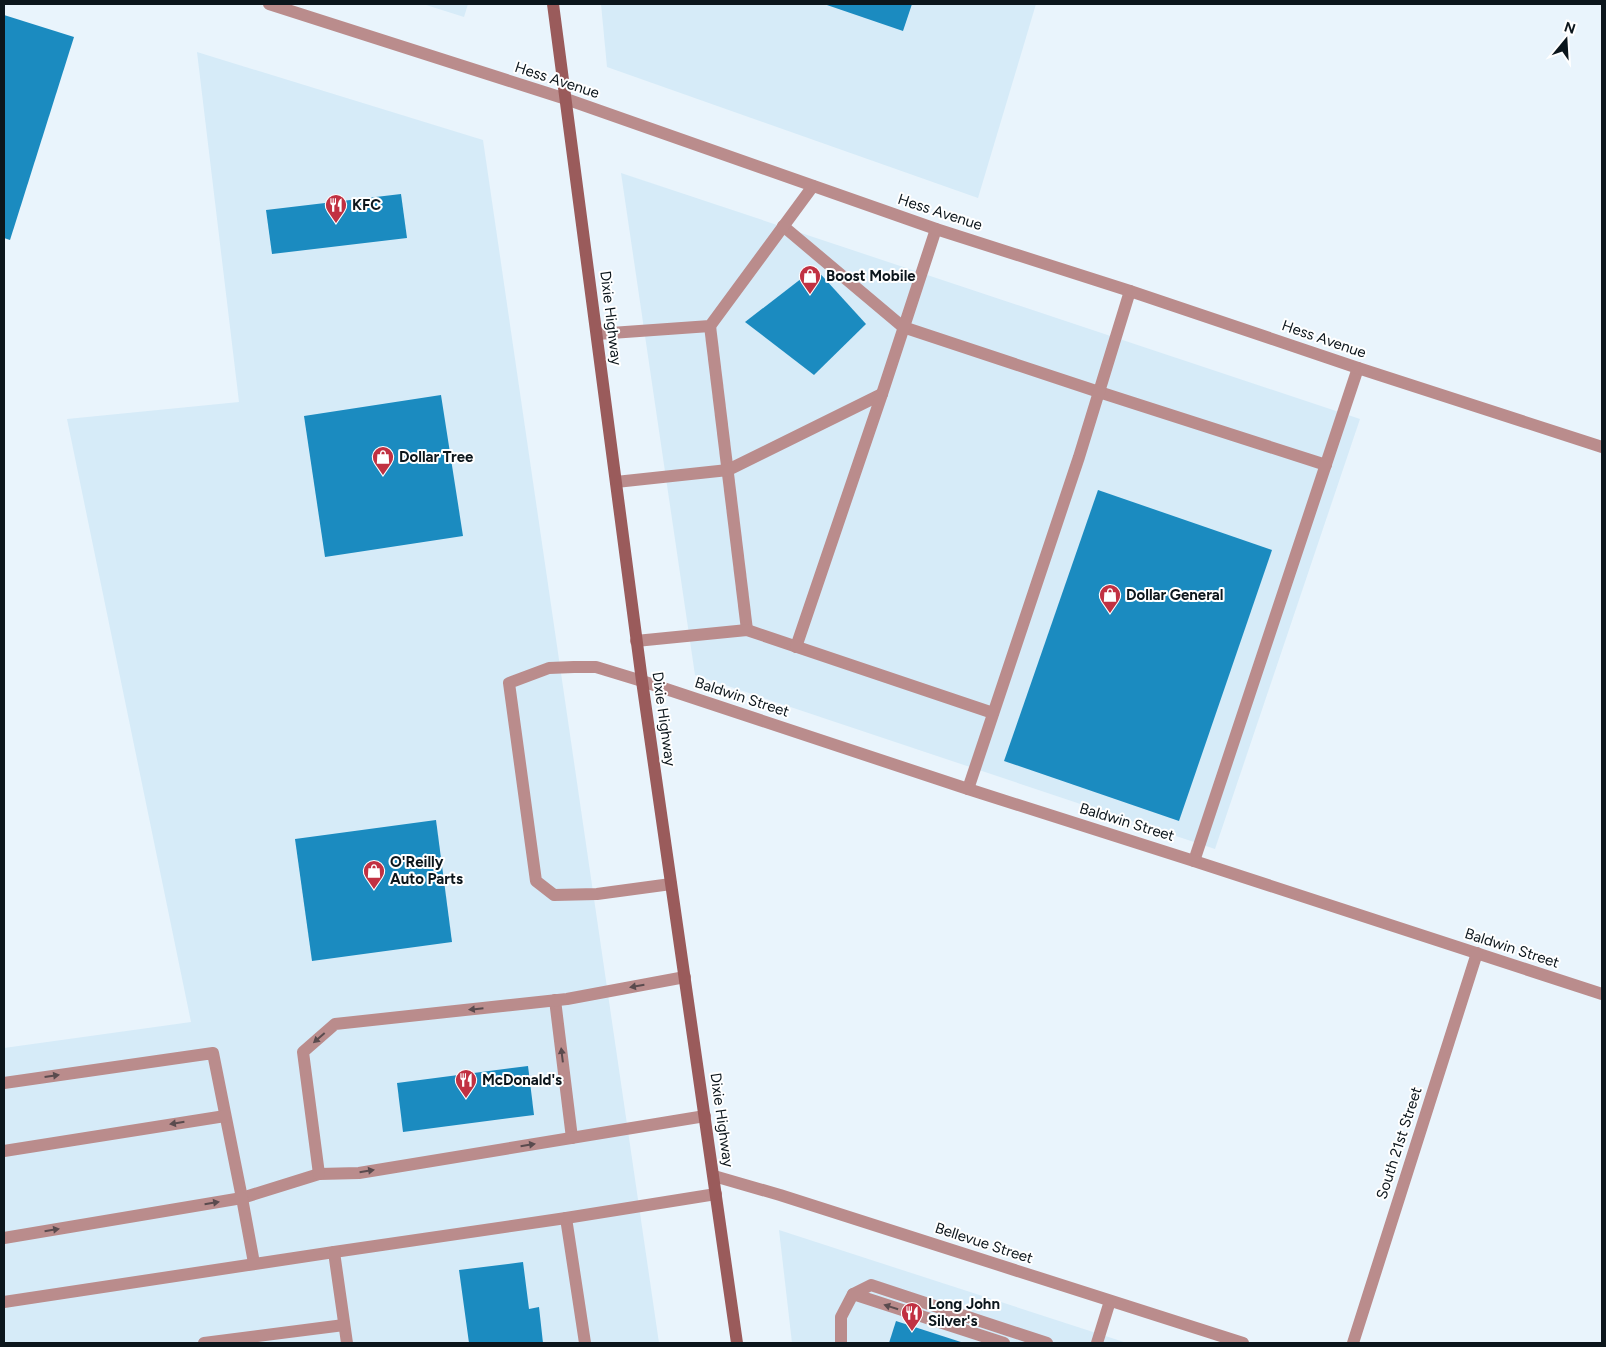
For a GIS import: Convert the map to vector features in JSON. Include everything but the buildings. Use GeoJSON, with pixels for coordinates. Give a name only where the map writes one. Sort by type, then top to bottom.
{"type":"FeatureCollection","features":[{"type":"Feature","properties":{"kind":"main road","name":"Dixie Highway"},"geometry":{"type":"LineString","coordinates":[[553,4],[636,641],[737,1343]]}},
{"type":"Feature","properties":{"kind":"street","name":"Hess Avenue"},"geometry":{"type":"LineString","coordinates":[[269,4],[566,99],[936,229],[1602,446]]}},
{"type":"Feature","properties":{"kind":"street"},"geometry":{"type":"LineString","coordinates":[[747,630],[710,326],[813,186]]}},
{"type":"Feature","properties":{"kind":"street"},"geometry":{"type":"LineString","coordinates":[[784,226],[903,326],[1099,392],[1326,465]]}},
{"type":"Feature","properties":{"kind":"street"},"geometry":{"type":"LineString","coordinates":[[796,647],[936,229]]}},
{"type":"Feature","properties":{"kind":"street"},"geometry":{"type":"LineString","coordinates":[[968,790],[1079,457],[1130,291]]}},
{"type":"Feature","properties":{"kind":"street"},"geometry":{"type":"LineString","coordinates":[[597,334],[710,326]]}},
{"type":"Feature","properties":{"kind":"street"},"geometry":{"type":"LineString","coordinates":[[1194,861],[1358,368]]}},
{"type":"Feature","properties":{"kind":"street"},"geometry":{"type":"LineString","coordinates":[[616,482],[728,470],[882,394]]}},
{"type":"Feature","properties":{"kind":"street"},"geometry":{"type":"LineString","coordinates":[[636,641],[747,630],[993,713]]}},
{"type":"Feature","properties":{"kind":"street","name":"Baldwin Street"},"geometry":{"type":"LineString","coordinates":[[671,884],[597,894],[554,895],[536,881],[509,683],[549,668],[596,667],[968,790],[1194,861],[1602,994]]}},
{"type":"Feature","properties":{"kind":"street","name":"South 21st Street"},"geometry":{"type":"LineString","coordinates":[[1353,1343],[1477,953]]}},
{"type":"Feature","properties":{"kind":"street"},"geometry":{"type":"LineString","coordinates":[[319,1174],[303,1052],[335,1024],[555,1000],[685,977]]}},
{"type":"Feature","properties":{"kind":"street"},"geometry":{"type":"LineString","coordinates":[[555,1000],[572,1138]]}},
{"type":"Feature","properties":{"kind":"street"},"geometry":{"type":"LineString","coordinates":[[4,1083],[213,1053],[254,1263]]}},
{"type":"Feature","properties":{"kind":"street"},"geometry":{"type":"LineString","coordinates":[[4,1151],[225,1116]]}},
{"type":"Feature","properties":{"kind":"street"},"geometry":{"type":"LineString","coordinates":[[4,1238],[242,1198],[319,1174],[359,1173],[705,1116]]}},
{"type":"Feature","properties":{"kind":"street","name":"Bellevue Street"},"geometry":{"type":"LineString","coordinates":[[714,1176],[780,1194],[1243,1343]]}},
{"type":"Feature","properties":{"kind":"street"},"geometry":{"type":"LineString","coordinates":[[4,1302],[716,1194]]}},
{"type":"Feature","properties":{"kind":"street"},"geometry":{"type":"LineString","coordinates":[[566,1218],[585,1343]]}},
{"type":"Feature","properties":{"kind":"street"},"geometry":{"type":"LineString","coordinates":[[334,1252],[347,1343]]}},
{"type":"Feature","properties":{"kind":"street"},"geometry":{"type":"LineString","coordinates":[[842,1343],[840,1317],[853,1294],[871,1285],[1047,1343]]}},
{"type":"Feature","properties":{"kind":"street"},"geometry":{"type":"LineString","coordinates":[[853,1294],[1004,1343]]}},
{"type":"Feature","properties":{"kind":"street"},"geometry":{"type":"LineString","coordinates":[[1097,1343],[1110,1301]]}},
{"type":"Feature","properties":{"kind":"street"},"geometry":{"type":"LineString","coordinates":[[204,1343],[344,1325]]}},
{"type":"Feature","properties":{"kind":"shaded area"},"geometry":{"type":"Polygon","coordinates":[[[423,4],[468,4],[464,17],[423,4]]]}},
{"type":"Feature","properties":{"kind":"shaded area"},"geometry":{"type":"Polygon","coordinates":[[[601,4],[1036,4],[978,198],[607,67],[601,4]]]}},
{"type":"Feature","properties":{"kind":"shaded area"},"geometry":{"type":"Polygon","coordinates":[[[197,52],[483,140],[659,1343],[4,1343],[4,1048],[191,1022],[67,419],[239,402],[197,52]]]}},
{"type":"Feature","properties":{"kind":"shaded area"},"geometry":{"type":"Polygon","coordinates":[[[621,173],[1360,419],[1215,849],[695,675],[621,173]]]}},
{"type":"Feature","properties":{"kind":"shaded area"},"geometry":{"type":"Polygon","coordinates":[[[779,1230],[1127,1343],[792,1343],[779,1230]]]}},
{"type":"Feature","properties":{"kind":"place","name":"KFC"},"geometry":{"type":"Point","coordinates":[336,224]}},
{"type":"Feature","properties":{"kind":"place","name":"Boost Mobile"},"geometry":{"type":"Point","coordinates":[810,295]}},
{"type":"Feature","properties":{"kind":"place","name":"Dollar Tree"},"geometry":{"type":"Point","coordinates":[383,476]}},
{"type":"Feature","properties":{"kind":"place","name":"Dollar General"},"geometry":{"type":"Point","coordinates":[1110,614]}},
{"type":"Feature","properties":{"kind":"place","name":"O'Reilly Auto Parts"},"geometry":{"type":"Point","coordinates":[374,890]}},
{"type":"Feature","properties":{"kind":"place","name":"McDonald's"},"geometry":{"type":"Point","coordinates":[466,1099]}},
{"type":"Feature","properties":{"kind":"place","name":"Long John Silver's"},"geometry":{"type":"Point","coordinates":[912,1332]}}]}
